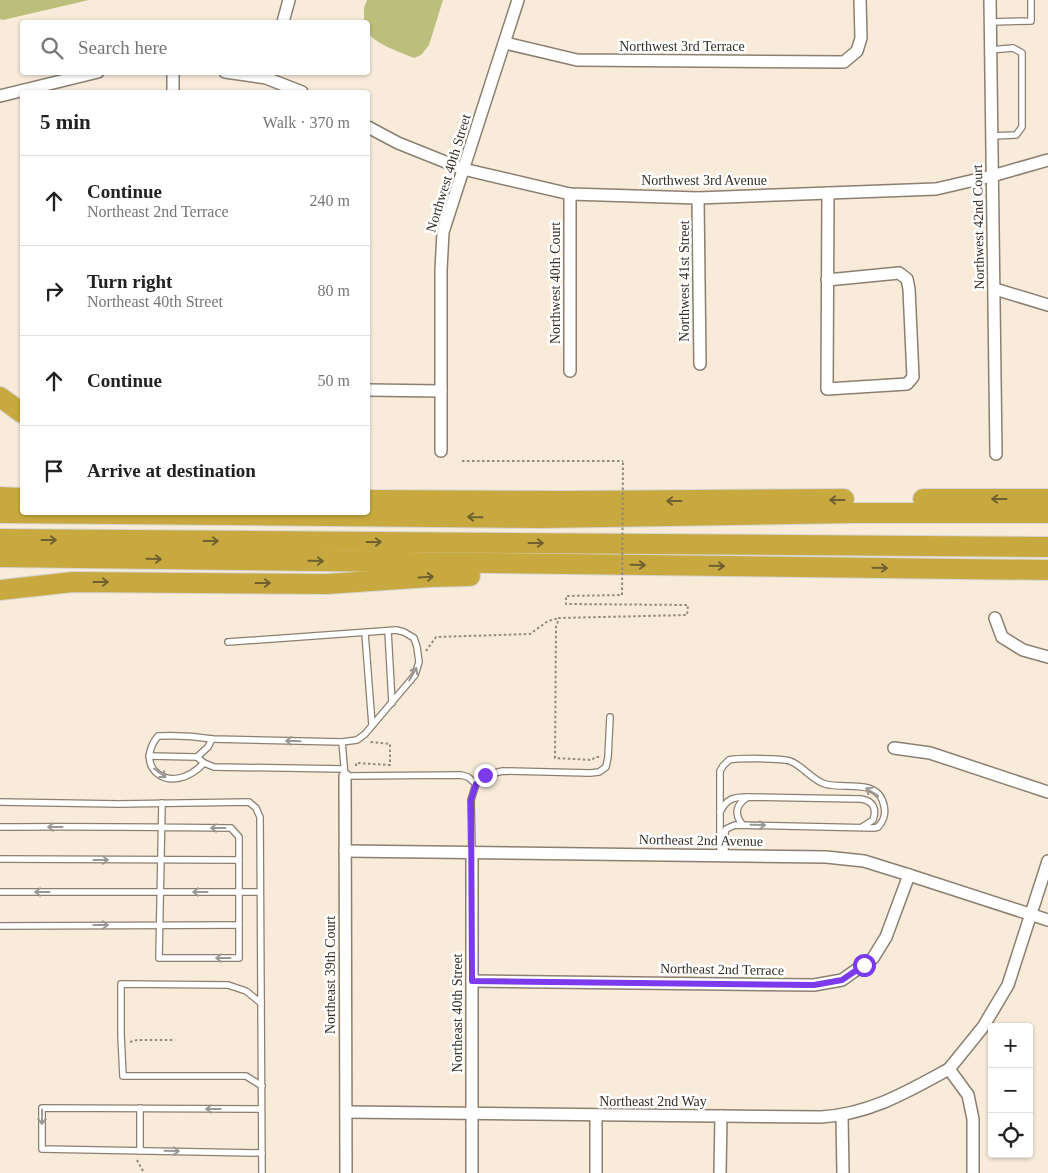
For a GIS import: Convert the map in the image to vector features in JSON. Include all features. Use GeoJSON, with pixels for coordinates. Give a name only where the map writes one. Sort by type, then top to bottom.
{"type":"FeatureCollection","features":[{"type":"Feature","properties":{"kind":"highway"},"geometry":{"type":"LineString","coordinates":[[0,398],[20,413]]}},
{"type":"Feature","properties":{"kind":"highway"},"geometry":{"type":"LineString","coordinates":[[370,486],[407,489],[530,490],[565,501]]}},
{"type":"Feature","properties":{"kind":"highway"},"geometry":{"type":"LineString","coordinates":[[0,497],[20,498]]}},
{"type":"Feature","properties":{"kind":"highway"},"geometry":{"type":"LineString","coordinates":[[370,500],[1048,499]]}},
{"type":"Feature","properties":{"kind":"highway"},"geometry":{"type":"LineString","coordinates":[[0,513],[20,513]]}},
{"type":"Feature","properties":{"kind":"highway"},"geometry":{"type":"LineString","coordinates":[[217,515],[542,518],[1048,513]]}},
{"type":"Feature","properties":{"kind":"highway"},"geometry":{"type":"LineString","coordinates":[[542,518],[594,521],[1048,525]]}},
{"type":"Feature","properties":{"kind":"highway"},"geometry":{"type":"LineString","coordinates":[[0,540],[1048,546]]}},
{"type":"Feature","properties":{"kind":"highway"},"geometry":{"type":"LineString","coordinates":[[0,557],[1048,570]]}},
{"type":"Feature","properties":{"kind":"highway"},"geometry":{"type":"LineString","coordinates":[[0,578],[73,582],[327,584],[487,575],[608,564]]}},
{"type":"Feature","properties":{"kind":"highway"},"geometry":{"type":"LineString","coordinates":[[0,590],[73,582]]}},
{"type":"Feature","properties":{"kind":"street"},"geometry":{"type":"LineString","coordinates":[[283,20],[289,0]]}},
{"type":"Feature","properties":{"kind":"street","name":"Northwest 40th Street"},"geometry":{"type":"LineString","coordinates":[[441,451],[441,270],[443,232],[518,0]]}},
{"type":"Feature","properties":{"kind":"street","name":"Northwest 3rd Terrace"},"geometry":{"type":"LineString","coordinates":[[505,43],[577,60],[844,62],[857,51],[861,38],[860,0]]}},
{"type":"Feature","properties":{"kind":"street","name":"Northwest 42nd Court"},"geometry":{"type":"LineString","coordinates":[[990,0],[996,454]]}},
{"type":"Feature","properties":{"kind":"street"},"geometry":{"type":"LineString","coordinates":[[34,90],[87,75]]}},
{"type":"Feature","properties":{"kind":"street"},"geometry":{"type":"LineString","coordinates":[[173,75],[173,90]]}},
{"type":"Feature","properties":{"kind":"street"},"geometry":{"type":"LineString","coordinates":[[267,75],[298,90]]}},
{"type":"Feature","properties":{"kind":"street"},"geometry":{"type":"LineString","coordinates":[[0,96],[20,93]]}},
{"type":"Feature","properties":{"kind":"street","name":"Northwest 3rd Avenue"},"geometry":{"type":"LineString","coordinates":[[370,129],[398,143],[463,169],[570,194],[698,198],[936,189],[1048,160]]}},
{"type":"Feature","properties":{"kind":"street"},"geometry":{"type":"LineString","coordinates":[[827,280],[899,274],[907,279],[913,378],[907,384],[827,390],[827,280],[828,193]]}},
{"type":"Feature","properties":{"kind":"street","name":"Northwest 40th Court"},"geometry":{"type":"LineString","coordinates":[[570,194],[570,371]]}},
{"type":"Feature","properties":{"kind":"street","name":"Northwest 41st Street"},"geometry":{"type":"LineString","coordinates":[[698,198],[700,364]]}},
{"type":"Feature","properties":{"kind":"street"},"geometry":{"type":"LineString","coordinates":[[995,289],[1048,305]]}},
{"type":"Feature","properties":{"kind":"street"},"geometry":{"type":"LineString","coordinates":[[370,390],[441,391]]}},
{"type":"Feature","properties":{"kind":"street"},"geometry":{"type":"LineString","coordinates":[[995,618],[1002,637],[1023,650],[1048,658]]}},
{"type":"Feature","properties":{"kind":"street"},"geometry":{"type":"LineString","coordinates":[[894,748],[930,753],[1048,792]]}},
{"type":"Feature","properties":{"kind":"street","name":"Northeast 39th Court"},"geometry":{"type":"LineString","coordinates":[[344,773],[346,1173]]}},
{"type":"Feature","properties":{"kind":"street","name":"Northeast 2nd Avenue"},"geometry":{"type":"LineString","coordinates":[[345,851],[826,857],[864,861],[1048,920]]}},
{"type":"Feature","properties":{"kind":"street","name":"Northeast 40th Street"},"geometry":{"type":"LineString","coordinates":[[472,853],[472,1173]]}},
{"type":"Feature","properties":{"kind":"street"},"geometry":{"type":"LineString","coordinates":[[973,1173],[973,1120],[968,1095],[949,1069],[983,1027],[1008,985],[1048,861]]}},
{"type":"Feature","properties":{"kind":"street","name":"Northeast 2nd Terrace"},"geometry":{"type":"LineString","coordinates":[[472,981],[814,985],[842,980],[873,958],[886,937],[909,874]]}},
{"type":"Feature","properties":{"kind":"street","name":"Northeast 2nd Way"},"geometry":{"type":"LineString","coordinates":[[346,1112],[596,1116],[842,1116],[898,1098],[949,1069]]}},
{"type":"Feature","properties":{"kind":"street"},"geometry":{"type":"LineString","coordinates":[[596,1116],[596,1173]]}},
{"type":"Feature","properties":{"kind":"street"},"geometry":{"type":"LineString","coordinates":[[720,1173],[721,1116]]}},
{"type":"Feature","properties":{"kind":"street"},"geometry":{"type":"LineString","coordinates":[[842,1116],[843,1173]]}},
{"type":"Feature","properties":{"kind":"lane"},"geometry":{"type":"LineString","coordinates":[[990,22],[1030,21],[1031,0]]}},
{"type":"Feature","properties":{"kind":"lane"},"geometry":{"type":"LineString","coordinates":[[990,50],[1014,48],[1022,53],[1022,128],[1016,135],[991,136]]}},
{"type":"Feature","properties":{"kind":"lane"},"geometry":{"type":"LineString","coordinates":[[388,631],[392,703]]}},
{"type":"Feature","properties":{"kind":"lane"},"geometry":{"type":"LineString","coordinates":[[204,763],[182,779],[170,780],[160,776],[153,769],[150,756],[152,744],[158,736],[342,742],[357,740],[392,703],[415,674],[419,662],[414,638],[404,632],[388,631],[228,642]]}},
{"type":"Feature","properties":{"kind":"lane"},"geometry":{"type":"LineString","coordinates":[[365,633],[372,725]]}},
{"type":"Feature","properties":{"kind":"lane"},"geometry":{"type":"LineString","coordinates":[[472,853],[471,800],[476,784],[485,775],[494,772],[599,772],[606,767],[608,757],[610,717]]}},
{"type":"Feature","properties":{"kind":"lane"},"geometry":{"type":"LineString","coordinates":[[197,757],[208,747],[212,739]]}},
{"type":"Feature","properties":{"kind":"lane"},"geometry":{"type":"LineString","coordinates":[[342,742],[344,773]]}},
{"type":"Feature","properties":{"kind":"lane"},"geometry":{"type":"LineString","coordinates":[[150,756],[197,757],[204,763],[214,767],[344,773],[461,775],[468,777],[476,784]]}},
{"type":"Feature","properties":{"kind":"lane"},"geometry":{"type":"LineString","coordinates":[[733,759],[791,761],[823,784],[862,786],[874,790],[882,800],[884,815],[878,827],[735,825],[726,829],[722,856],[720,771],[726,763],[733,759]]}},
{"type":"Feature","properties":{"kind":"lane"},"geometry":{"type":"LineString","coordinates":[[720,812],[729,799],[733,797],[867,800],[873,803],[875,814],[873,820],[862,827]]}},
{"type":"Feature","properties":{"kind":"lane"},"geometry":{"type":"LineString","coordinates":[[742,824],[736,812],[741,802],[748,797]]}},
{"type":"Feature","properties":{"kind":"lane"},"geometry":{"type":"LineString","coordinates":[[0,802],[249,802],[256,808],[260,817],[262,1173]]}},
{"type":"Feature","properties":{"kind":"lane"},"geometry":{"type":"LineString","coordinates":[[0,827],[163,828],[231,828],[239,836],[239,958],[159,958],[163,828],[162,803]]}},
{"type":"Feature","properties":{"kind":"lane"},"geometry":{"type":"LineString","coordinates":[[0,859],[239,860]]}},
{"type":"Feature","properties":{"kind":"lane"},"geometry":{"type":"LineString","coordinates":[[0,892],[260,892]]}},
{"type":"Feature","properties":{"kind":"lane"},"geometry":{"type":"LineString","coordinates":[[0,926],[239,925]]}},
{"type":"Feature","properties":{"kind":"lane"},"geometry":{"type":"LineString","coordinates":[[261,1003],[246,991],[228,985],[121,984],[123,1076],[246,1076],[262,1086]]}},
{"type":"Feature","properties":{"kind":"lane"},"geometry":{"type":"LineString","coordinates":[[262,1109],[42,1108],[42,1149],[262,1152]]}},
{"type":"Feature","properties":{"kind":"lane"},"geometry":{"type":"LineString","coordinates":[[137,1151],[140,1108]]}},
{"type":"Feature","properties":{"kind":"path"},"geometry":{"type":"LineString","coordinates":[[425,653],[436,637],[530,634],[548,621],[559,618],[687,614],[688,606],[566,604],[566,596],[622,595],[623,461],[462,462]]}},
{"type":"Feature","properties":{"kind":"path"},"geometry":{"type":"LineString","coordinates":[[559,618],[556,627],[555,758],[592,760],[595,757],[608,757]]}},
{"type":"Feature","properties":{"kind":"path"},"geometry":{"type":"LineString","coordinates":[[356,766],[356,763],[390,765],[390,744],[371,742],[370,740]]}},
{"type":"Feature","properties":{"kind":"path"},"geometry":{"type":"LineString","coordinates":[[121,1045],[137,1040],[175,1040]]}},
{"type":"Feature","properties":{"kind":"path"},"geometry":{"type":"LineString","coordinates":[[137,1151],[139,1166],[144,1173]]}},
{"type":"Feature","properties":{"kind":"shaded area"},"geometry":{"type":"Polygon","coordinates":[[[0,0],[89,0],[3,20],[0,19],[0,0]]]}},
{"type":"Feature","properties":{"kind":"shaded area"},"geometry":{"type":"Polygon","coordinates":[[[367,0],[443,0],[429,45],[421,55],[414,58],[375,40],[370,35],[370,20],[364,20],[364,8],[367,0]]]}},
{"type":"Feature","properties":{"kind":"route"},"geometry":{"type":"LineString","coordinates":[[485,775],[476,784],[471,800],[472,981],[814,985],[842,980],[864,965]]}}]}
